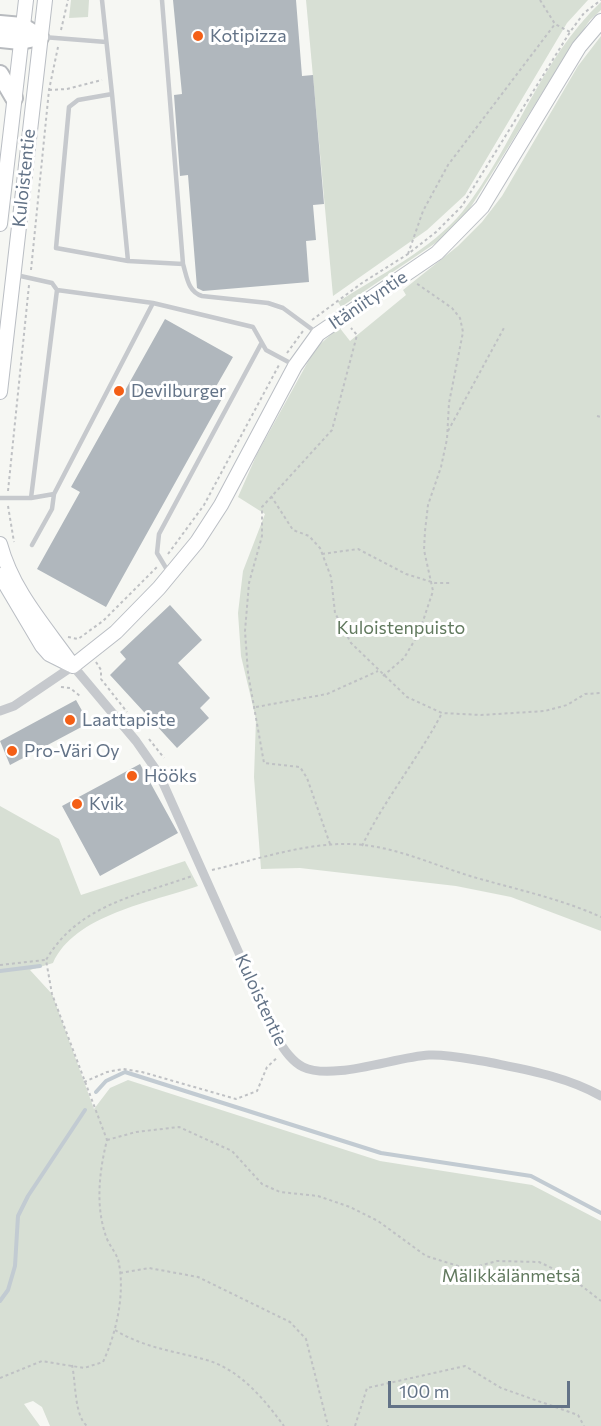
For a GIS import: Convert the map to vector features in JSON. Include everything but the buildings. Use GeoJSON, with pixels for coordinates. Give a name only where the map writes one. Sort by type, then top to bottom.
{"type":"FeatureCollection","features":[{"type":"Feature","properties":{"kind":"highway"},"geometry":{"type":"LineString","coordinates":[[0,24],[21,33],[40,37]]}},
{"type":"Feature","properties":{"kind":"highway"},"geometry":{"type":"LineString","coordinates":[[0,39],[21,33]]}},
{"type":"Feature","properties":{"kind":"highway"},"geometry":{"type":"LineString","coordinates":[[0,74],[14,98]]}},
{"type":"Feature","properties":{"kind":"street","name":"Kuloistentie"},"geometry":{"type":"LineString","coordinates":[[0,224],[26,0]]}},
{"type":"Feature","properties":{"kind":"street","name":"Kuloistentie"},"geometry":{"type":"LineString","coordinates":[[0,392],[1,364],[45,0]]}},
{"type":"Feature","properties":{"kind":"street","name":"Itäniityntie"},"geometry":{"type":"LineString","coordinates":[[73,666],[116,632],[171,575],[214,517],[295,366],[318,334],[437,253],[469,223],[482,207],[579,47],[601,21]]}},
{"type":"Feature","properties":{"kind":"street"},"geometry":{"type":"LineString","coordinates":[[1,200],[21,202]]}},
{"type":"Feature","properties":{"kind":"street","name":"Kuloistentie"},"geometry":{"type":"LineString","coordinates":[[7,543],[22,597],[73,666],[136,741],[159,774],[285,1052],[303,1066],[325,1071],[432,1055],[459,1057],[549,1074],[601,1096]]}},
{"type":"Feature","properties":{"kind":"street","name":"Kuloistentie"},"geometry":{"type":"LineString","coordinates":[[0,575],[42,646],[49,654],[73,666]]}},
{"type":"Feature","properties":{"kind":"street"},"geometry":{"type":"LineString","coordinates":[[0,711],[14,706],[73,666]]}},
{"type":"Feature","properties":{"kind":"lane"},"geometry":{"type":"LineString","coordinates":[[102,0],[128,261]]}},
{"type":"Feature","properties":{"kind":"lane"},"geometry":{"type":"LineString","coordinates":[[162,0],[183,264],[189,285],[196,294],[276,305],[318,334]]}},
{"type":"Feature","properties":{"kind":"lane"},"geometry":{"type":"LineString","coordinates":[[40,37],[106,42]]}},
{"type":"Feature","properties":{"kind":"lane"},"geometry":{"type":"LineString","coordinates":[[112,94],[78,100],[69,107],[56,248],[128,261],[183,264]]}},
{"type":"Feature","properties":{"kind":"lane"},"geometry":{"type":"LineString","coordinates":[[13,274],[52,283],[57,290],[31,498]]}},
{"type":"Feature","properties":{"kind":"lane"},"geometry":{"type":"LineString","coordinates":[[57,290],[153,303],[253,327],[266,350],[295,366]]}},
{"type":"Feature","properties":{"kind":"lane"},"geometry":{"type":"LineString","coordinates":[[32,545],[52,509],[54,494],[153,303]]}},
{"type":"Feature","properties":{"kind":"lane"},"geometry":{"type":"LineString","coordinates":[[171,575],[158,553],[159,534],[261,344]]}},
{"type":"Feature","properties":{"kind":"lane"},"geometry":{"type":"LineString","coordinates":[[0,498],[31,498],[54,494]]}},
{"type":"Feature","properties":{"kind":"path"},"geometry":{"type":"LineString","coordinates":[[540,0],[555,24],[570,32]]}},
{"type":"Feature","properties":{"kind":"path"},"geometry":{"type":"LineString","coordinates":[[408,254],[423,211],[448,165],[555,24]]}},
{"type":"Feature","properties":{"kind":"path"},"geometry":{"type":"LineString","coordinates":[[7,543],[8,498],[49,90],[67,89],[110,78]]}},
{"type":"Feature","properties":{"kind":"path"},"geometry":{"type":"LineString","coordinates":[[383,676],[404,658],[419,633],[433,591],[428,579],[424,550],[427,514],[441,468],[447,434],[449,403],[462,340],[460,318],[442,299],[414,282]]}},
{"type":"Feature","properties":{"kind":"path"},"geometry":{"type":"LineString","coordinates":[[331,845],[308,778],[300,767],[264,763],[256,707],[248,673],[245,631],[249,583],[262,537],[262,507],[332,430],[357,335],[349,326]]}},
{"type":"Feature","properties":{"kind":"path"},"geometry":{"type":"LineString","coordinates":[[447,434],[505,326]]}},
{"type":"Feature","properties":{"kind":"path"},"geometry":{"type":"LineString","coordinates":[[597,416],[601,417]]}},
{"type":"Feature","properties":{"kind":"path"},"geometry":{"type":"LineString","coordinates":[[271,496],[293,530],[309,537],[322,554],[331,577],[335,613],[351,643],[407,697],[442,713],[481,716],[545,711],[567,705],[585,694],[601,693]]}},
{"type":"Feature","properties":{"kind":"path"},"geometry":{"type":"LineString","coordinates":[[322,554],[358,549],[406,574],[435,583],[450,583]]}},
{"type":"Feature","properties":{"kind":"path"},"geometry":{"type":"LineString","coordinates":[[101,670],[101,679],[129,714]]}},
{"type":"Feature","properties":{"kind":"path"},"geometry":{"type":"LineString","coordinates":[[256,707],[327,694],[378,671]]}},
{"type":"Feature","properties":{"kind":"path"},"geometry":{"type":"LineString","coordinates":[[57,687],[70,688],[80,696]]}},
{"type":"Feature","properties":{"kind":"path"},"geometry":{"type":"LineString","coordinates":[[362,846],[374,822],[392,797],[442,713]]}},
{"type":"Feature","properties":{"kind":"path"},"geometry":{"type":"LineString","coordinates":[[143,732],[164,758]]}},
{"type":"Feature","properties":{"kind":"path"},"geometry":{"type":"LineString","coordinates":[[0,1378],[42,1361],[84,1368],[103,1362],[114,1329],[120,1273],[119,1262],[107,1238],[99,1192],[101,1163],[107,1140],[52,993],[46,960],[64,934],[93,911],[204,872],[284,852],[331,845],[362,846],[403,852],[471,876],[500,882],[557,900],[601,917]]}},
{"type":"Feature","properties":{"kind":"path"},"geometry":{"type":"LineString","coordinates":[[0,965],[46,960]]}},
{"type":"Feature","properties":{"kind":"path"},"geometry":{"type":"LineString","coordinates":[[84,1082],[107,1072],[123,1069],[142,1072],[236,1099],[256,1091],[267,1067],[285,1052]]}},
{"type":"Feature","properties":{"kind":"path"},"geometry":{"type":"LineString","coordinates":[[107,1140],[136,1132],[179,1127],[232,1151],[262,1184],[280,1192],[318,1196],[350,1207],[378,1221],[426,1256],[468,1269],[497,1261],[539,1262],[569,1276],[601,1301]]}},
{"type":"Feature","properties":{"kind":"path"},"geometry":{"type":"LineString","coordinates":[[120,1273],[150,1268],[198,1277],[290,1323],[306,1339],[328,1426]]}},
{"type":"Feature","properties":{"kind":"path"},"geometry":{"type":"LineString","coordinates":[[114,1329],[130,1340],[206,1359],[224,1369],[254,1387],[284,1426]]}},
{"type":"Feature","properties":{"kind":"path"},"geometry":{"type":"LineString","coordinates":[[72,1365],[77,1385],[77,1404],[83,1422],[87,1426]]}},
{"type":"Feature","properties":{"kind":"path"},"geometry":{"type":"LineString","coordinates":[[355,1426],[367,1388],[465,1365],[501,1388],[578,1415],[584,1426]]}},
{"type":"Feature","properties":{"kind":"green space"},"geometry":{"type":"Polygon","coordinates":[[[71,0],[89,0],[88,17],[69,18],[71,0]]]}},
{"type":"Feature","properties":{"kind":"green space"},"geometry":{"type":"Polygon","coordinates":[[[306,0],[588,0],[567,23],[465,195],[427,230],[333,296],[306,0]]]}},
{"type":"Feature","properties":{"kind":"green space"},"geometry":{"type":"Polygon","coordinates":[[[601,2],[601,10],[590,20],[566,55],[467,213],[440,240],[341,307],[338,302],[420,250],[436,238],[463,211],[498,159],[561,50],[601,2]]]}},
{"type":"Feature","properties":{"kind":"green space","name":"Kuloistenpuisto"},"geometry":{"type":"Polygon","coordinates":[[[601,36],[601,931],[511,897],[456,886],[300,868],[261,869],[254,777],[256,719],[241,656],[238,613],[243,571],[265,514],[238,497],[257,454],[315,349],[339,327],[350,341],[406,295],[403,290],[458,246],[482,222],[502,196],[578,66],[601,36]]]}},
{"type":"Feature","properties":{"kind":"green space","name":"Mälikkälänmetsä"},"geometry":{"type":"Polygon","coordinates":[[[0,806],[59,839],[81,895],[185,861],[198,886],[116,912],[96,922],[78,933],[63,947],[53,963],[30,970],[52,994],[94,1109],[110,1088],[128,1080],[380,1161],[532,1185],[601,1221],[601,1426],[50,1426],[42,1407],[33,1401],[24,1404],[40,1426],[0,1426],[0,806]]]}},
{"type":"Feature","properties":{"kind":"waterway"},"geometry":{"type":"LineString","coordinates":[[0,971],[40,966]]}},
{"type":"Feature","properties":{"kind":"waterway"},"geometry":{"type":"LineString","coordinates":[[96,1092],[106,1081],[125,1072],[381,1153],[531,1176],[601,1213]]}},
{"type":"Feature","properties":{"kind":"waterway"},"geometry":{"type":"LineString","coordinates":[[0,1301],[8,1290],[15,1266],[18,1216],[28,1196],[85,1110]]}},
{"type":"Feature","properties":{"kind":"place","name":"Kotipizza"},"geometry":{"type":"Point","coordinates":[198,36]}},
{"type":"Feature","properties":{"kind":"place","name":"Devilburger"},"geometry":{"type":"Point","coordinates":[119,391]}},
{"type":"Feature","properties":{"kind":"place","name":"Laattapiste"},"geometry":{"type":"Point","coordinates":[70,720]}},
{"type":"Feature","properties":{"kind":"place","name":"Pro-Väri Oy"},"geometry":{"type":"Point","coordinates":[12,751]}},
{"type":"Feature","properties":{"kind":"place","name":"Hööks"},"geometry":{"type":"Point","coordinates":[132,776]}},
{"type":"Feature","properties":{"kind":"place","name":"Kvik"},"geometry":{"type":"Point","coordinates":[77,804]}}]}
